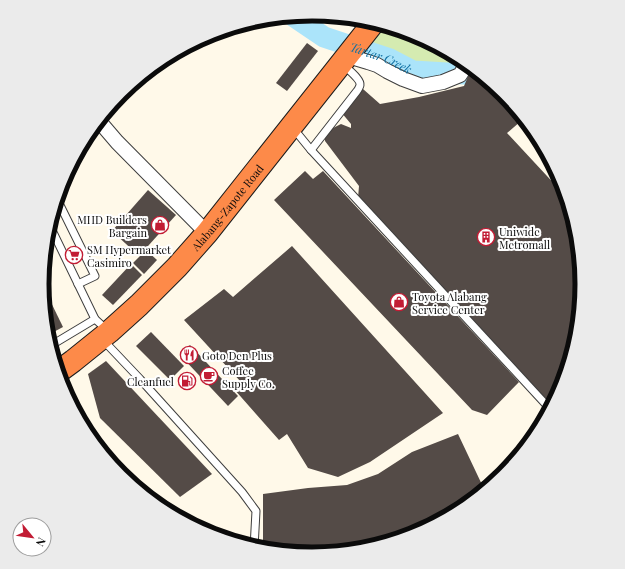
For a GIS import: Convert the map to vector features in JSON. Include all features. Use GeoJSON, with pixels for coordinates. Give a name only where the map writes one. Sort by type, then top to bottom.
{"type":"FeatureCollection","features":[{"type":"Feature","properties":{"kind":"highway","name":"Alabang-Zapote Road"},"geometry":{"type":"LineString","coordinates":[[63,368],[73,361],[102,330],[139,305],[177,267],[207,233],[371,28]]}},
{"type":"Feature","properties":{"kind":"street"},"geometry":{"type":"LineString","coordinates":[[347,57],[377,65],[387,72],[422,86],[444,82],[460,75],[464,69]]}},
{"type":"Feature","properties":{"kind":"street"},"geometry":{"type":"LineString","coordinates":[[102,125],[117,142],[207,233]]}},
{"type":"Feature","properties":{"kind":"lane"},"geometry":{"type":"LineString","coordinates":[[311,150],[360,86],[360,82],[347,57]]}},
{"type":"Feature","properties":{"kind":"lane"},"geometry":{"type":"LineString","coordinates":[[292,126],[311,150],[547,405]]}},
{"type":"Feature","properties":{"kind":"lane"},"geometry":{"type":"LineString","coordinates":[[61,207],[95,276],[78,284]]}},
{"type":"Feature","properties":{"kind":"lane"},"geometry":{"type":"LineString","coordinates":[[54,233],[102,330],[140,380],[242,492],[256,511],[254,541]]}},
{"type":"Feature","properties":{"kind":"lane"},"geometry":{"type":"LineString","coordinates":[[56,344],[102,330]]}},
{"type":"Feature","properties":{"kind":"green space"},"geometry":{"type":"Polygon","coordinates":[[[382,30],[429,48],[456,63],[428,72],[418,69],[371,45],[382,30]]]}},
{"type":"Feature","properties":{"kind":"building"},"geometry":{"type":"Polygon","coordinates":[[[307,43],[318,51],[287,91],[276,83],[307,43]]]}},
{"type":"Feature","properties":{"kind":"building","name":"Uniwide Metromall"},"geometry":{"type":"Polygon","coordinates":[[[470,73],[499,98],[520,122],[507,133],[557,187],[567,216],[574,250],[576,284],[574,319],[567,353],[548,403],[358,198],[359,186],[325,141],[325,137],[331,127],[333,128],[341,124],[351,128],[351,124],[341,112],[363,89],[380,104],[419,97],[464,86],[470,73]]]}},
{"type":"Feature","properties":{"kind":"building","name":"Toyota Alabang Service Center"},"geometry":{"type":"Polygon","coordinates":[[[305,171],[313,179],[323,171],[519,382],[487,415],[472,410],[274,200],[305,171]]]}},
{"type":"Feature","properties":{"kind":"building"},"geometry":{"type":"Polygon","coordinates":[[[148,190],[176,215],[139,256],[112,231],[148,190]]]}},
{"type":"Feature","properties":{"kind":"building"},"geometry":{"type":"Polygon","coordinates":[[[292,246],[443,413],[370,462],[338,477],[308,468],[287,434],[279,440],[234,389],[241,382],[184,320],[224,289],[233,297],[292,246]]]}},
{"type":"Feature","properties":{"kind":"building"},"geometry":{"type":"Polygon","coordinates":[[[146,250],[157,260],[144,274],[133,263],[146,250]]]}},
{"type":"Feature","properties":{"kind":"building"},"geometry":{"type":"Polygon","coordinates":[[[131,264],[142,275],[113,305],[102,295],[131,264]]]}},
{"type":"Feature","properties":{"kind":"building"},"geometry":{"type":"Polygon","coordinates":[[[50,300],[63,327],[53,332],[50,300]]]}},
{"type":"Feature","properties":{"kind":"building"},"geometry":{"type":"Polygon","coordinates":[[[151,332],[184,366],[170,380],[136,346],[151,332]]]}},
{"type":"Feature","properties":{"kind":"building"},"geometry":{"type":"Polygon","coordinates":[[[190,345],[238,396],[228,406],[180,355],[190,345]]]}},
{"type":"Feature","properties":{"kind":"building"},"geometry":{"type":"Polygon","coordinates":[[[106,361],[212,474],[180,497],[100,418],[88,374],[106,361]]]}},
{"type":"Feature","properties":{"kind":"building"},"geometry":{"type":"Polygon","coordinates":[[[458,434],[483,486],[459,504],[429,521],[381,539],[347,546],[312,548],[278,546],[263,543],[263,494],[347,485],[378,474],[412,452],[458,434]]]}},
{"type":"Feature","properties":{"kind":"waterway","name":"Tartar Creek"},"geometry":{"type":"LineString","coordinates":[[301,22],[324,37],[390,59],[413,71],[464,74],[466,70]]}},
{"type":"Feature","properties":{"kind":"place","name":"MHD Builders Bargain"},"geometry":{"type":"Point","coordinates":[160,225]}},
{"type":"Feature","properties":{"kind":"place","name":"Uniwide Metromall"},"geometry":{"type":"Point","coordinates":[486,237]}},
{"type":"Feature","properties":{"kind":"place","name":"SM Hypermarket Casimiro"},"geometry":{"type":"Point","coordinates":[74,255]}},
{"type":"Feature","properties":{"kind":"place","name":"Toyota Alabang Service Center"},"geometry":{"type":"Point","coordinates":[399,302]}},
{"type":"Feature","properties":{"kind":"place","name":"Goto Den Plus"},"geometry":{"type":"Point","coordinates":[189,355]}},
{"type":"Feature","properties":{"kind":"place","name":"Coffee Supply Co."},"geometry":{"type":"Point","coordinates":[209,376]}},
{"type":"Feature","properties":{"kind":"place","name":"Cleanfuel"},"geometry":{"type":"Point","coordinates":[187,381]}}]}
